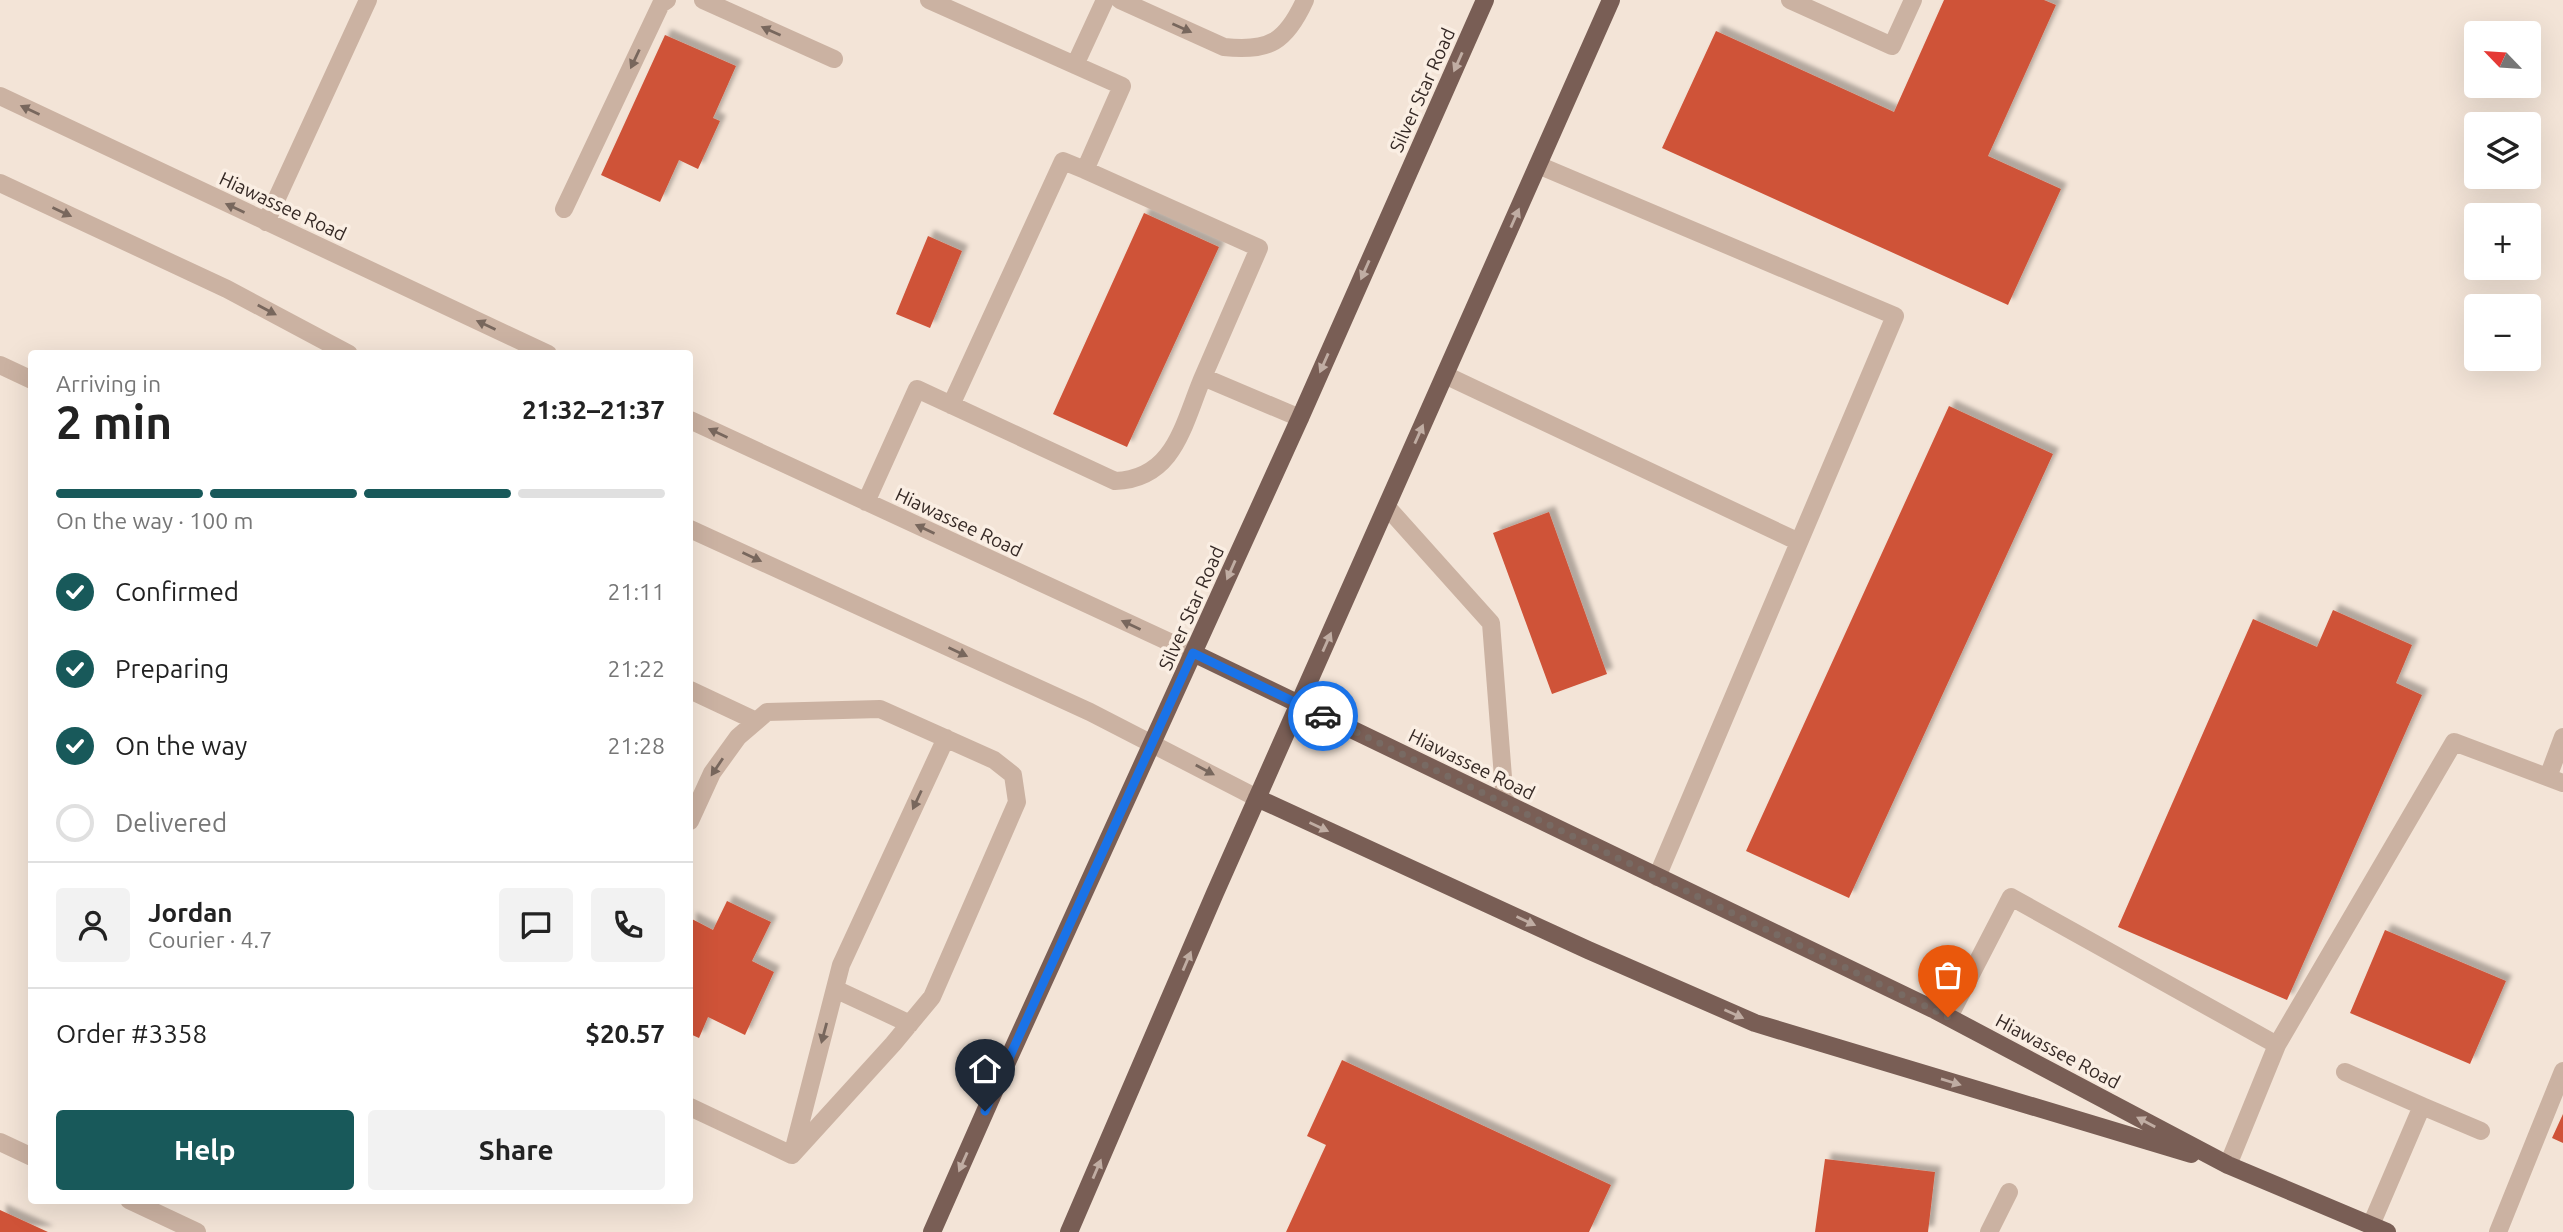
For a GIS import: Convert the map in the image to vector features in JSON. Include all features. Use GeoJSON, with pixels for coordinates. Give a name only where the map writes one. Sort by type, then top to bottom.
{"type":"FeatureCollection","features":[{"type":"Feature","properties":{"kind":"main road","name":"Silver Star Road"},"geometry":{"type":"LineString","coordinates":[[932,1232],[1300,418],[1485,0]]}},
{"type":"Feature","properties":{"kind":"main road"},"geometry":{"type":"LineString","coordinates":[[1069,1232],[1257,798],[1611,0]]}},
{"type":"Feature","properties":{"kind":"main road","name":"Hiawassee Road"},"geometry":{"type":"LineString","coordinates":[[1193,653],[1948,1017],[2228,1165],[2379,1229]]}},
{"type":"Feature","properties":{"kind":"main road","name":"Hiawassee Road"},"geometry":{"type":"LineString","coordinates":[[1257,798],[1563,939],[1755,1023],[2228,1165]]}},
{"type":"Feature","properties":{"kind":"street"},"geometry":{"type":"LineString","coordinates":[[266,222],[368,0]]}},
{"type":"Feature","properties":{"kind":"street"},"geometry":{"type":"LineString","coordinates":[[565,209],[661,4],[667,0]]}},
{"type":"Feature","properties":{"kind":"street"},"geometry":{"type":"LineString","coordinates":[[703,0],[834,59]]}},
{"type":"Feature","properties":{"kind":"street"},"geometry":{"type":"LineString","coordinates":[[929,0],[1122,86],[1085,170]]}},
{"type":"Feature","properties":{"kind":"street"},"geometry":{"type":"LineString","coordinates":[[1075,65],[1105,0]]}},
{"type":"Feature","properties":{"kind":"street"},"geometry":{"type":"LineString","coordinates":[[1120,0],[1224,47],[1240,48],[1273,44],[1284,34],[1305,0]]}},
{"type":"Feature","properties":{"kind":"street"},"geometry":{"type":"LineString","coordinates":[[1790,0],[1892,46],[1913,0]]}},
{"type":"Feature","properties":{"kind":"street","name":"Hiawassee Road"},"geometry":{"type":"LineString","coordinates":[[0,96],[539,350]]}},
{"type":"Feature","properties":{"kind":"street"},"geometry":{"type":"LineString","coordinates":[[866,502],[917,389],[951,405],[1115,481],[1131,481],[1150,473],[1170,453],[1259,248],[1063,161],[951,405]]}},
{"type":"Feature","properties":{"kind":"street"},"geometry":{"type":"LineString","coordinates":[[1538,165],[1895,316],[1657,877]]}},
{"type":"Feature","properties":{"kind":"street"},"geometry":{"type":"LineString","coordinates":[[0,183],[227,289],[341,350]]}},
{"type":"Feature","properties":{"kind":"street"},"geometry":{"type":"LineString","coordinates":[[0,365],[28,378]]}},
{"type":"Feature","properties":{"kind":"street"},"geometry":{"type":"LineString","coordinates":[[1446,375],[1800,542]]}},
{"type":"Feature","properties":{"kind":"street"},"geometry":{"type":"LineString","coordinates":[[1203,377],[1300,418]]}},
{"type":"Feature","properties":{"kind":"street","name":"Hiawassee Road"},"geometry":{"type":"LineString","coordinates":[[693,420],[1193,653]]}},
{"type":"Feature","properties":{"kind":"street"},"geometry":{"type":"LineString","coordinates":[[1387,508],[1491,623],[1505,803]]}},
{"type":"Feature","properties":{"kind":"street","name":"Hiawassee Road"},"geometry":{"type":"LineString","coordinates":[[693,530],[1153,743],[1257,798]]}},
{"type":"Feature","properties":{"kind":"street"},"geometry":{"type":"LineString","coordinates":[[693,691],[756,721]]}},
{"type":"Feature","properties":{"kind":"street"},"geometry":{"type":"LineString","coordinates":[[693,814],[712,773],[738,737],[767,712],[880,709],[994,760],[1013,775],[1017,802],[932,997],[792,1155]]}},
{"type":"Feature","properties":{"kind":"street"},"geometry":{"type":"LineString","coordinates":[[2228,1165],[2277,1045],[2454,742],[2556,780],[2563,737]]}},
{"type":"Feature","properties":{"kind":"street"},"geometry":{"type":"LineString","coordinates":[[792,1155],[841,965],[946,738]]}},
{"type":"Feature","properties":{"kind":"street"},"geometry":{"type":"LineString","coordinates":[[1948,1017],[2011,897],[2277,1045]]}},
{"type":"Feature","properties":{"kind":"street"},"geometry":{"type":"LineString","coordinates":[[835,989],[910,1024]]}},
{"type":"Feature","properties":{"kind":"street"},"geometry":{"type":"LineString","coordinates":[[2345,1072],[2481,1131]]}},
{"type":"Feature","properties":{"kind":"street"},"geometry":{"type":"LineString","coordinates":[[2498,1232],[2563,1072]]}},
{"type":"Feature","properties":{"kind":"street"},"geometry":{"type":"LineString","coordinates":[[2379,1229],[2422,1106]]}},
{"type":"Feature","properties":{"kind":"street"},"geometry":{"type":"LineString","coordinates":[[693,1108],[792,1155]]}},
{"type":"Feature","properties":{"kind":"street"},"geometry":{"type":"LineString","coordinates":[[0,1142],[28,1155]]}},
{"type":"Feature","properties":{"kind":"street"},"geometry":{"type":"LineString","coordinates":[[1989,1232],[2009,1192]]}},
{"type":"Feature","properties":{"kind":"street"},"geometry":{"type":"LineString","coordinates":[[138,1204],[197,1232]]}},
{"type":"Feature","properties":{"kind":"building"},"geometry":{"type":"Polygon","coordinates":[[[1944,0],[2044,0],[2056,5],[1988,156],[2061,189],[2008,305],[1662,148],[1716,31],[1894,112],[1944,0]]]}},
{"type":"Feature","properties":{"kind":"building"},"geometry":{"type":"Polygon","coordinates":[[[665,35],[736,66],[713,118],[720,121],[698,169],[679,160],[660,202],[601,175],[665,35]]]}},
{"type":"Feature","properties":{"kind":"building"},"geometry":{"type":"Polygon","coordinates":[[[1144,213],[1219,247],[1127,447],[1053,414],[1144,213]]]}},
{"type":"Feature","properties":{"kind":"building"},"geometry":{"type":"Polygon","coordinates":[[[928,236],[962,251],[930,328],[896,314],[928,236]]]}},
{"type":"Feature","properties":{"kind":"building"},"geometry":{"type":"Polygon","coordinates":[[[1949,406],[2053,454],[1849,898],[1746,851],[1949,406]]]}},
{"type":"Feature","properties":{"kind":"building"},"geometry":{"type":"Polygon","coordinates":[[[1549,512],[1607,674],[1552,694],[1493,533],[1549,512]]]}},
{"type":"Feature","properties":{"kind":"building"},"geometry":{"type":"Polygon","coordinates":[[[2333,610],[2412,645],[2396,683],[2422,695],[2287,1000],[2118,927],[2253,619],[2317,647],[2333,610]]]}},
{"type":"Feature","properties":{"kind":"building"},"geometry":{"type":"Polygon","coordinates":[[[727,901],[771,922],[752,961],[774,972],[745,1035],[708,1017],[699,1038],[693,1035],[693,920],[713,930],[727,901]]]}},
{"type":"Feature","properties":{"kind":"building"},"geometry":{"type":"Polygon","coordinates":[[[2385,930],[2506,981],[2470,1064],[2350,1013],[2385,930]]]}},
{"type":"Feature","properties":{"kind":"building"},"geometry":{"type":"Polygon","coordinates":[[[1342,1060],[1611,1185],[1589,1232],[1286,1232],[1326,1145],[1307,1136],[1342,1060]]]}},
{"type":"Feature","properties":{"kind":"building"},"geometry":{"type":"Polygon","coordinates":[[[2563,1114],[2563,1143],[2552,1138],[2563,1114]]]}},
{"type":"Feature","properties":{"kind":"building"},"geometry":{"type":"Polygon","coordinates":[[[1825,1159],[1935,1172],[1928,1232],[1815,1232],[1825,1159]]]}},
{"type":"Feature","properties":{"kind":"building"},"geometry":{"type":"Polygon","coordinates":[[[0,1210],[48,1232],[0,1232],[0,1210]]]}},
{"type":"Feature","properties":{"kind":"way so far"},"geometry":{"type":"LineString","coordinates":[[1323,716],[1948,1017]]}},
{"type":"Feature","properties":{"kind":"route"},"geometry":{"type":"LineString","coordinates":[[985,1111],[1193,653],[1323,716]]}}]}
